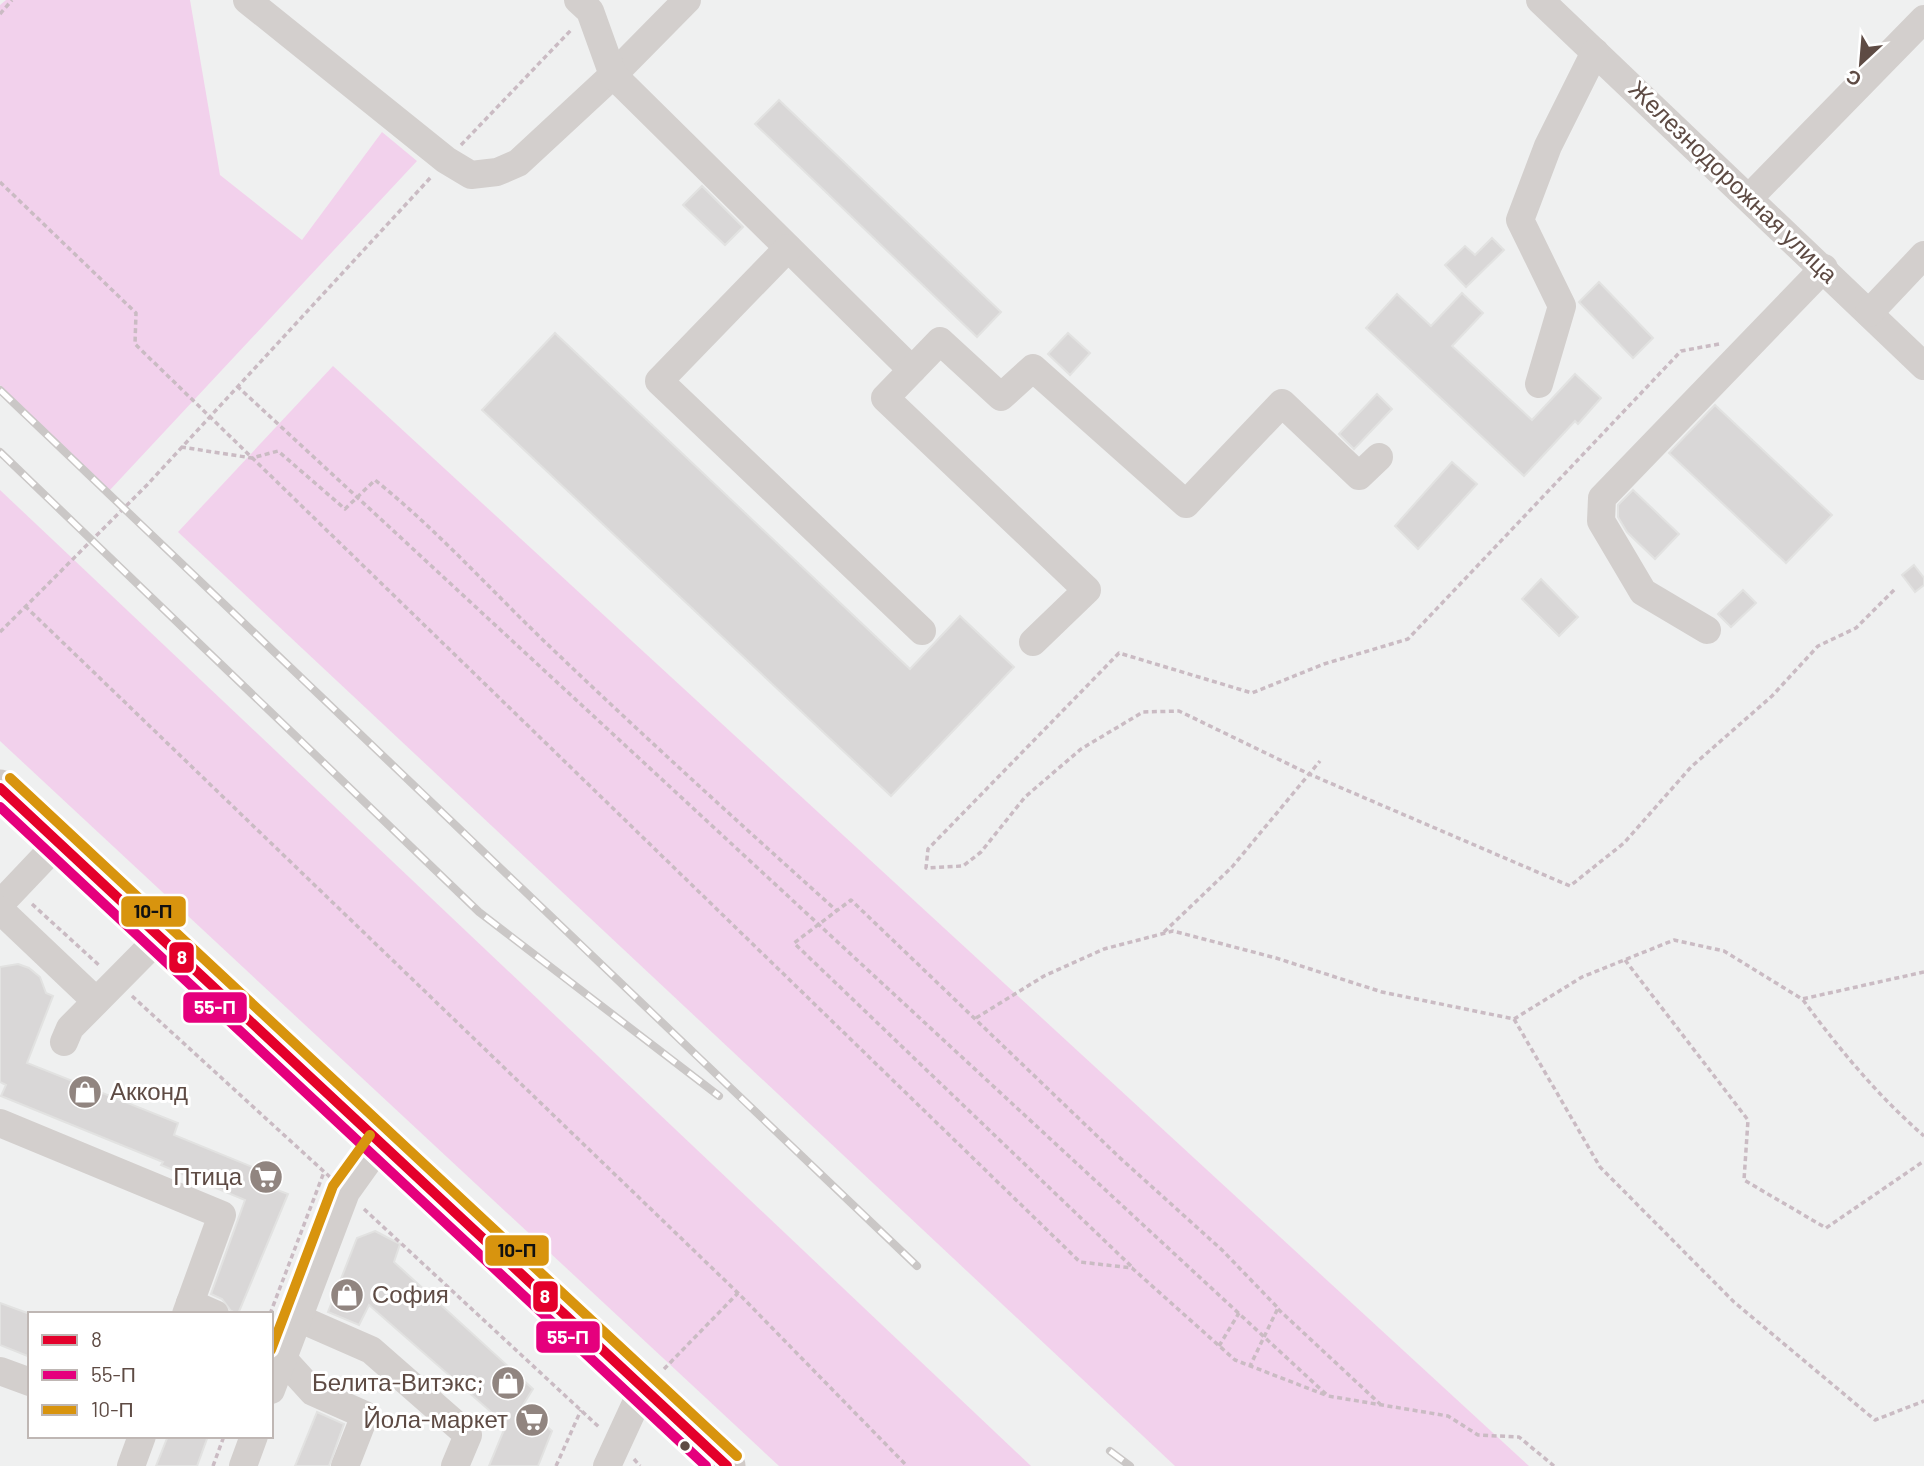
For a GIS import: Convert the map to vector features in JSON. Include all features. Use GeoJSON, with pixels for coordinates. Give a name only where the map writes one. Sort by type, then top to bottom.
{"type":"FeatureCollection","features":[{"type":"Feature","properties":{"kind":"main road"},"geometry":{"type":"LineString","coordinates":[[0,788],[381,1143],[658,1383],[727,1466]]}},
{"type":"Feature","properties":{"kind":"street"},"geometry":{"type":"LineString","coordinates":[[247,0],[446,160],[471,174],[497,172],[518,163],[613,75],[687,0]]}},
{"type":"Feature","properties":{"kind":"street","name":"Железнодорожная улица"},"geometry":{"type":"LineString","coordinates":[[1540,0],[1750,197],[1924,366]]}},
{"type":"Feature","properties":{"kind":"street"},"geometry":{"type":"LineString","coordinates":[[584,5],[613,75],[912,370]]}},
{"type":"Feature","properties":{"kind":"street"},"geometry":{"type":"LineString","coordinates":[[1750,197],[1924,19]]}},
{"type":"Feature","properties":{"kind":"street"},"geometry":{"type":"LineString","coordinates":[[1539,384],[1562,306],[1520,220],[1548,146],[1595,52]]}},
{"type":"Feature","properties":{"kind":"street"},"geometry":{"type":"LineString","coordinates":[[788,248],[659,381],[922,631]]}},
{"type":"Feature","properties":{"kind":"street"},"geometry":{"type":"LineString","coordinates":[[1869,313],[1924,255]]}},
{"type":"Feature","properties":{"kind":"street"},"geometry":{"type":"LineString","coordinates":[[1707,630],[1643,592],[1601,522],[1602,498],[1824,268]]}},
{"type":"Feature","properties":{"kind":"street"},"geometry":{"type":"LineString","coordinates":[[1033,642],[1087,590],[885,398],[940,341],[1001,397],[1033,368],[1186,503],[1282,403],[1359,477],[1379,457]]}},
{"type":"Feature","properties":{"kind":"street"},"geometry":{"type":"LineString","coordinates":[[58,843],[5,901],[96,1001]]}},
{"type":"Feature","properties":{"kind":"street"},"geometry":{"type":"LineString","coordinates":[[64,1042],[70,1028],[160,937]]}},
{"type":"Feature","properties":{"kind":"street"},"geometry":{"type":"LineString","coordinates":[[0,1122],[222,1215],[197,1310]]}},
{"type":"Feature","properties":{"kind":"street"},"geometry":{"type":"LineString","coordinates":[[273,1381],[281,1347],[298,1318],[346,1192],[381,1143]]}},
{"type":"Feature","properties":{"kind":"street"},"geometry":{"type":"LineString","coordinates":[[298,1318],[371,1350],[468,1435],[455,1466]]}},
{"type":"Feature","properties":{"kind":"street"},"geometry":{"type":"LineString","coordinates":[[281,1347],[313,1392],[365,1415],[345,1466]]}},
{"type":"Feature","properties":{"kind":"street"},"geometry":{"type":"LineString","coordinates":[[0,1371],[28,1381]]}},
{"type":"Feature","properties":{"kind":"street"},"geometry":{"type":"LineString","coordinates":[[612,1455],[658,1383]]}},
{"type":"Feature","properties":{"kind":"street"},"geometry":{"type":"LineString","coordinates":[[131,1466],[141,1438]]}},
{"type":"Feature","properties":{"kind":"street"},"geometry":{"type":"LineString","coordinates":[[243,1466],[253,1438]]}},
{"type":"Feature","properties":{"kind":"path"},"geometry":{"type":"LineString","coordinates":[[0,14],[12,0]]}},
{"type":"Feature","properties":{"kind":"path"},"geometry":{"type":"LineString","coordinates":[[0,632],[181,447],[446,160],[584,5]]}},
{"type":"Feature","properties":{"kind":"path"},"geometry":{"type":"LineString","coordinates":[[0,182],[136,313],[135,344],[1080,1262],[1132,1268]]}},
{"type":"Feature","properties":{"kind":"path"},"geometry":{"type":"LineString","coordinates":[[1720,344],[1681,351],[1408,639],[1324,664],[1252,694],[1119,653],[928,849],[926,868],[963,866],[981,852],[1025,797],[1080,749],[1143,712],[1180,711],[1309,775],[1570,886],[1623,843],[1691,767],[1772,696],[1818,646],[1856,628],[1895,589]]}},
{"type":"Feature","properties":{"kind":"path"},"geometry":{"type":"LineString","coordinates":[[237,386],[1328,1396]]}},
{"type":"Feature","properties":{"kind":"path"},"geometry":{"type":"LineString","coordinates":[[181,447],[252,458],[278,451],[345,509],[375,480],[415,512],[488,588],[659,752],[837,911]]}},
{"type":"Feature","properties":{"kind":"path"},"geometry":{"type":"LineString","coordinates":[[25,606],[738,1293],[907,1466]]}},
{"type":"Feature","properties":{"kind":"path"},"geometry":{"type":"LineString","coordinates":[[1162,934],[1232,867],[1320,761]]}},
{"type":"Feature","properties":{"kind":"path"},"geometry":{"type":"LineString","coordinates":[[1382,1405],[852,900],[794,943],[1132,1268],[1234,1360],[1328,1396],[1382,1405],[1448,1416],[1478,1435],[1519,1437],[1554,1466]]}},
{"type":"Feature","properties":{"kind":"path"},"geometry":{"type":"LineString","coordinates":[[5,901],[116,981],[581,1409],[612,1455],[640,1466]]}},
{"type":"Feature","properties":{"kind":"path"},"geometry":{"type":"LineString","coordinates":[[976,1018],[1056,970],[1104,949],[1174,931],[1276,958],[1382,992],[1514,1019],[1583,977],[1674,940],[1724,951],[1802,999],[1844,1056],[1890,1106],[1924,1136]]}},
{"type":"Feature","properties":{"kind":"path"},"geometry":{"type":"LineString","coordinates":[[1625,960],[1748,1120],[1744,1180],[1826,1228],[1924,1161]]}},
{"type":"Feature","properties":{"kind":"path"},"geometry":{"type":"LineString","coordinates":[[1802,999],[1924,972]]}},
{"type":"Feature","properties":{"kind":"path"},"geometry":{"type":"LineString","coordinates":[[1514,1019],[1600,1167],[1734,1301],[1875,1420],[1924,1401]]}},
{"type":"Feature","properties":{"kind":"path"},"geometry":{"type":"LineString","coordinates":[[272,1312],[324,1172]]}},
{"type":"Feature","properties":{"kind":"path"},"geometry":{"type":"LineString","coordinates":[[658,1383],[663,1370],[738,1293]]}},
{"type":"Feature","properties":{"kind":"path"},"geometry":{"type":"LineString","coordinates":[[1250,1366],[1278,1308]]}},
{"type":"Feature","properties":{"kind":"path"},"geometry":{"type":"LineString","coordinates":[[1219,1346],[1239,1313]]}},
{"type":"Feature","properties":{"kind":"path"},"geometry":{"type":"LineString","coordinates":[[556,1466],[581,1409]]}},
{"type":"Feature","properties":{"kind":"path"},"geometry":{"type":"LineString","coordinates":[[213,1466],[223,1438]]}},
{"type":"Feature","properties":{"kind":"shaded area"},"geometry":{"type":"Polygon","coordinates":[[[6,0],[190,0],[220,175],[302,240],[382,132],[417,161],[109,491],[0,385],[0,5],[6,0]]]}},
{"type":"Feature","properties":{"kind":"shaded area"},"geometry":{"type":"Polygon","coordinates":[[[333,366],[1529,1466],[1175,1466],[178,532],[333,366]]]}},
{"type":"Feature","properties":{"kind":"shaded area"},"geometry":{"type":"Polygon","coordinates":[[[0,490],[1031,1466],[779,1466],[0,741],[0,490]]]}},
{"type":"Feature","properties":{"kind":"building"},"geometry":{"type":"Polygon","coordinates":[[[779,100],[1001,312],[977,337],[755,124],[779,100]]]}},
{"type":"Feature","properties":{"kind":"building"},"geometry":{"type":"Polygon","coordinates":[[[702,186],[743,227],[725,245],[683,205],[702,186]]]}},
{"type":"Feature","properties":{"kind":"building"},"geometry":{"type":"Polygon","coordinates":[[[1492,238],[1504,250],[1466,287],[1445,265],[1465,246],[1475,255],[1492,238]]]}},
{"type":"Feature","properties":{"kind":"building"},"geometry":{"type":"Polygon","coordinates":[[[1599,282],[1653,338],[1633,358],[1579,302],[1599,282]]]}},
{"type":"Feature","properties":{"kind":"building"},"geometry":{"type":"Polygon","coordinates":[[[1462,293],[1483,313],[1452,346],[1532,420],[1575,374],[1601,398],[1578,424],[1575,421],[1524,476],[1366,328],[1397,294],[1431,326],[1462,293]]]}},
{"type":"Feature","properties":{"kind":"building"},"geometry":{"type":"Polygon","coordinates":[[[555,333],[910,669],[960,616],[1014,667],[891,796],[482,410],[555,333]]]}},
{"type":"Feature","properties":{"kind":"building"},"geometry":{"type":"Polygon","coordinates":[[[1068,333],[1090,353],[1070,375],[1048,354],[1068,333]]]}},
{"type":"Feature","properties":{"kind":"building"},"geometry":{"type":"Polygon","coordinates":[[[1377,394],[1392,409],[1354,449],[1339,434],[1377,394]]]}},
{"type":"Feature","properties":{"kind":"building"},"geometry":{"type":"Polygon","coordinates":[[[1715,405],[1832,515],[1786,563],[1669,453],[1715,405]]]}},
{"type":"Feature","properties":{"kind":"building"},"geometry":{"type":"Polygon","coordinates":[[[1452,462],[1477,484],[1418,549],[1395,526],[1452,462]]]}},
{"type":"Feature","properties":{"kind":"building"},"geometry":{"type":"Polygon","coordinates":[[[1633,490],[1679,534],[1655,559],[1627,532],[1618,517],[1618,505],[1633,490]]]}},
{"type":"Feature","properties":{"kind":"building"},"geometry":{"type":"Polygon","coordinates":[[[1914,565],[1924,578],[1924,585],[1915,592],[1902,575],[1914,565]]]}},
{"type":"Feature","properties":{"kind":"building"},"geometry":{"type":"Polygon","coordinates":[[[1541,579],[1578,617],[1559,636],[1522,599],[1541,579]]]}},
{"type":"Feature","properties":{"kind":"building"},"geometry":{"type":"Polygon","coordinates":[[[1743,590],[1756,603],[1731,627],[1718,614],[1743,590]]]}},
{"type":"Feature","properties":{"kind":"building"},"geometry":{"type":"Polygon","coordinates":[[[18,964],[29,968],[40,977],[46,993],[53,996],[27,1063],[178,1123],[174,1135],[272,1175],[267,1186],[288,1194],[239,1312],[231,1311],[222,1299],[211,1294],[245,1200],[161,1165],[163,1162],[1,1096],[6,1085],[0,1082],[0,967],[18,964]]]}},
{"type":"Feature","properties":{"kind":"building"},"geometry":{"type":"Polygon","coordinates":[[[375,1231],[400,1244],[394,1262],[533,1389],[523,1405],[552,1431],[538,1466],[489,1466],[506,1425],[369,1305],[359,1325],[328,1312],[357,1238],[375,1231]]]}},
{"type":"Feature","properties":{"kind":"building"},"geometry":{"type":"Polygon","coordinates":[[[0,1303],[28,1313],[28,1356],[0,1345],[0,1303]]]}},
{"type":"Feature","properties":{"kind":"building"},"geometry":{"type":"Polygon","coordinates":[[[317,1412],[344,1424],[329,1466],[295,1466],[317,1412]]]}},
{"type":"Feature","properties":{"kind":"building"},"geometry":{"type":"Polygon","coordinates":[[[167,1438],[207,1438],[197,1466],[156,1466],[167,1438]]]}},
{"type":"Feature","properties":{"kind":"railway"},"geometry":{"type":"LineString","coordinates":[[0,390],[917,1266]]}},
{"type":"Feature","properties":{"kind":"railway"},"geometry":{"type":"LineString","coordinates":[[0,452],[479,912],[719,1096]]}},
{"type":"Feature","properties":{"kind":"railway"},"geometry":{"type":"LineString","coordinates":[[1110,1451],[1130,1466]]}},
{"type":"Feature","properties":{"kind":"transit line","name":"10-П"},"geometry":{"type":"LineString","coordinates":[[10,778],[737,1456]]}},
{"type":"Feature","properties":{"kind":"transit line","name":"8"},"geometry":{"type":"LineString","coordinates":[[0,788],[727,1466]]}},
{"type":"Feature","properties":{"kind":"transit line","name":"55-П"},"geometry":{"type":"LineString","coordinates":[[0,807],[706,1466]]}},
{"type":"Feature","properties":{"kind":"transit line","name":"10-П"},"geometry":{"type":"LineString","coordinates":[[273,1345],[333,1186],[370,1135]]}},
{"type":"Feature","properties":{"kind":"place","name":"Акконд"},"geometry":{"type":"Point","coordinates":[85,1092]}},
{"type":"Feature","properties":{"kind":"place","name":"Птица"},"geometry":{"type":"Point","coordinates":[266,1177]}},
{"type":"Feature","properties":{"kind":"place","name":"София"},"geometry":{"type":"Point","coordinates":[347,1295]}},
{"type":"Feature","properties":{"kind":"place","name":"Белита-Витэкс;"},"geometry":{"type":"Point","coordinates":[508,1383]}},
{"type":"Feature","properties":{"kind":"place","name":"Йола-маркет"},"geometry":{"type":"Point","coordinates":[532,1420]}}]}
